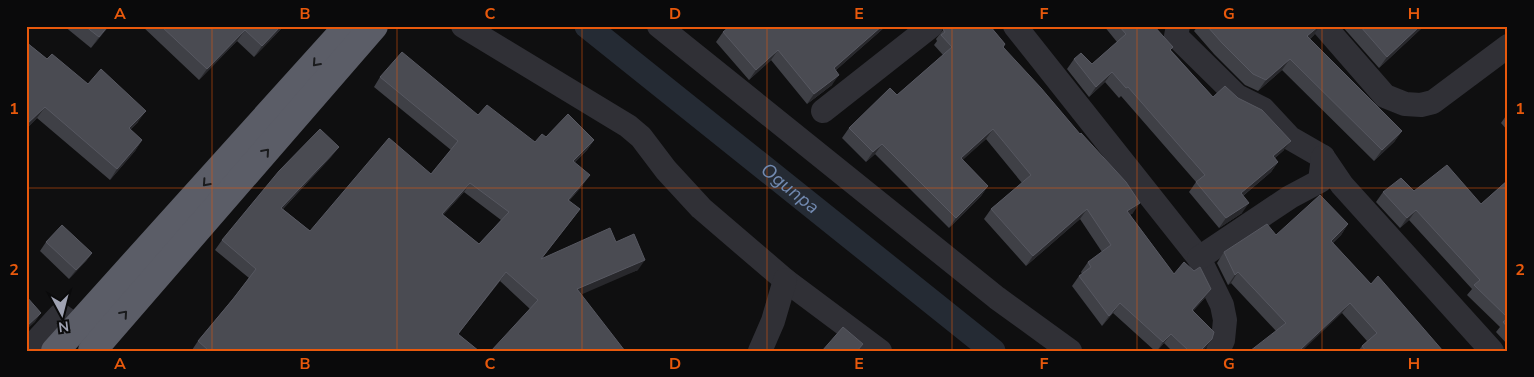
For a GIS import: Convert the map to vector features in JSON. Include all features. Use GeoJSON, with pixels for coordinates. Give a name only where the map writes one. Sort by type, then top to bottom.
{"type":"FeatureCollection","features":[{"type":"Feature","properties":{"kind":"highway"},"geometry":{"type":"LineString","coordinates":[[55,351],[348,26]]}},
{"type":"Feature","properties":{"kind":"highway"},"geometry":{"type":"LineString","coordinates":[[96,349],[374,26]]}},
{"type":"Feature","properties":{"kind":"street"},"geometry":{"type":"LineString","coordinates":[[463,26],[628,126],[641,137],[666,170],[701,208],[785,280],[880,351]]}},
{"type":"Feature","properties":{"kind":"street"},"geometry":{"type":"LineString","coordinates":[[659,26],[997,298],[1070,351]]}},
{"type":"Feature","properties":{"kind":"street"},"geometry":{"type":"LineString","coordinates":[[823,112],[931,26]]}},
{"type":"Feature","properties":{"kind":"street"},"geometry":{"type":"LineString","coordinates":[[1015,26],[1199,258],[1222,305],[1225,320],[1224,340],[1218,351]]}},
{"type":"Feature","properties":{"kind":"street"},"geometry":{"type":"LineString","coordinates":[[1324,26],[1385,96],[1404,104],[1421,105],[1433,102],[1508,46]]}},
{"type":"Feature","properties":{"kind":"street"},"geometry":{"type":"LineString","coordinates":[[1180,29],[1237,96],[1263,109],[1290,138],[1323,157],[1342,185],[1492,351]]}},
{"type":"Feature","properties":{"kind":"street"},"geometry":{"type":"LineString","coordinates":[[1199,258],[1290,198],[1320,181],[1323,157]]}},
{"type":"Feature","properties":{"kind":"street"},"geometry":{"type":"LineString","coordinates":[[760,351],[774,321],[785,280]]}},
{"type":"Feature","properties":{"kind":"street"},"geometry":{"type":"LineString","coordinates":[[26,351],[60,315],[76,326],[96,349]]}},
{"type":"Feature","properties":{"kind":"building"},"geometry":{"type":"Polygon","coordinates":[[[85,26],[108,26],[99,37],[85,26]]]}},
{"type":"Feature","properties":{"kind":"building"},"geometry":{"type":"Polygon","coordinates":[[[161,26],[281,26],[262,46],[245,30],[207,69],[161,26]]]}},
{"type":"Feature","properties":{"kind":"building"},"geometry":{"type":"Polygon","coordinates":[[[730,26],[882,26],[834,68],[839,75],[814,94],[778,50],[756,70],[723,32],[730,26]]]}},
{"type":"Feature","properties":{"kind":"building"},"geometry":{"type":"Polygon","coordinates":[[[946,26],[990,26],[1005,44],[1003,47],[1080,134],[1126,182],[1140,203],[1127,211],[1174,274],[1184,262],[1194,271],[1200,267],[1211,289],[1192,310],[1214,332],[1212,339],[1200,351],[1189,351],[1171,334],[1163,342],[1120,303],[1109,316],[1079,276],[1091,267],[1088,262],[1111,245],[1087,209],[1033,256],[991,209],[1031,175],[993,129],[961,158],[988,186],[956,218],[882,144],[873,152],[849,128],[890,88],[897,95],[952,47],[941,35],[945,32],[943,29],[946,26]]]}},
{"type":"Feature","properties":{"kind":"building"},"geometry":{"type":"Polygon","coordinates":[[[1119,26],[1154,26],[1173,47],[1170,50],[1213,97],[1225,86],[1238,98],[1262,110],[1291,141],[1273,156],[1278,162],[1241,193],[1249,203],[1226,218],[1196,182],[1205,175],[1128,87],[1126,88],[1112,72],[1096,87],[1074,59],[1081,53],[1092,64],[1126,34],[1119,26]]]}},
{"type":"Feature","properties":{"kind":"building"},"geometry":{"type":"Polygon","coordinates":[[[1207,26],[1319,26],[1307,36],[1402,131],[1382,150],[1290,59],[1266,80],[1253,74],[1207,26]]]}},
{"type":"Feature","properties":{"kind":"building"},"geometry":{"type":"Polygon","coordinates":[[[1360,26],[1420,26],[1387,57],[1360,26]]]}},
{"type":"Feature","properties":{"kind":"building"},"geometry":{"type":"Polygon","coordinates":[[[26,42],[47,59],[52,54],[88,84],[101,69],[146,111],[129,128],[142,140],[117,169],[45,107],[26,125],[26,42]]]}},
{"type":"Feature","properties":{"kind":"building"},"geometry":{"type":"Polygon","coordinates":[[[402,52],[478,115],[487,105],[535,142],[542,134],[546,137],[568,114],[594,140],[573,161],[590,175],[568,200],[580,209],[541,259],[610,228],[616,242],[634,234],[645,260],[577,289],[625,351],[491,351],[538,300],[506,272],[458,334],[479,351],[207,351],[198,341],[256,269],[222,240],[279,171],[320,129],[339,147],[281,208],[310,231],[389,138],[431,174],[458,141],[380,77],[402,52]],[[470,183],[442,214],[479,244],[509,212],[470,183]]]}},
{"type":"Feature","properties":{"kind":"building"},"geometry":{"type":"Polygon","coordinates":[[[1447,165],[1481,204],[1508,180],[1508,318],[1474,285],[1480,280],[1416,210],[1407,218],[1383,192],[1401,178],[1414,191],[1447,165]]]}},
{"type":"Feature","properties":{"kind":"building"},"geometry":{"type":"Polygon","coordinates":[[[1320,195],[1348,224],[1331,241],[1371,284],[1378,276],[1443,351],[1366,351],[1362,346],[1377,333],[1350,303],[1301,349],[1302,351],[1250,351],[1286,323],[1238,272],[1235,275],[1224,252],[1267,224],[1276,235],[1320,195]]]}},
{"type":"Feature","properties":{"kind":"building"},"geometry":{"type":"Polygon","coordinates":[[[62,225],[92,253],[76,270],[46,242],[62,225]]]}},
{"type":"Feature","properties":{"kind":"building"},"geometry":{"type":"Polygon","coordinates":[[[26,296],[41,313],[26,327],[26,296]]]}},
{"type":"Feature","properties":{"kind":"building"},"geometry":{"type":"Polygon","coordinates":[[[1508,318],[1508,328],[1503,322],[1508,318]]]}},
{"type":"Feature","properties":{"kind":"building"},"geometry":{"type":"Polygon","coordinates":[[[843,327],[863,344],[857,351],[822,351],[843,327]]]}},
{"type":"Feature","properties":{"kind":"waterway","name":"Ogunpa"},"geometry":{"type":"LineString","coordinates":[[587,26],[993,351]]}}]}
